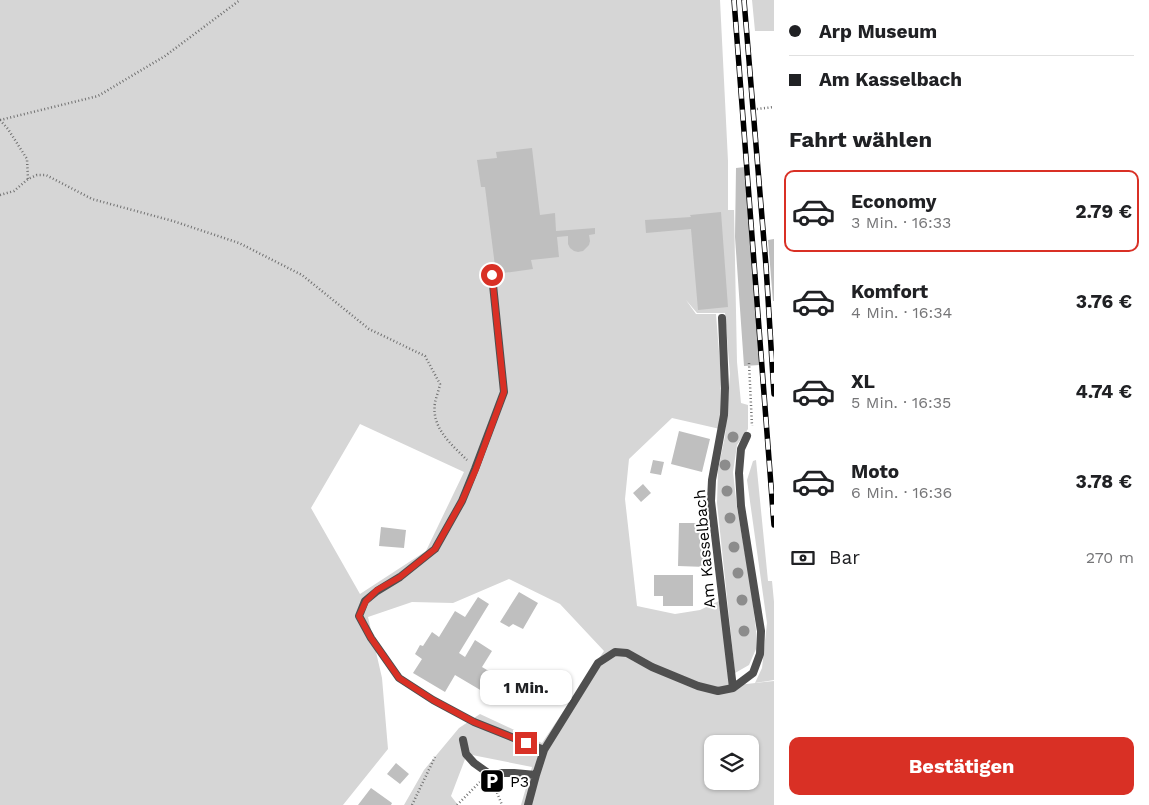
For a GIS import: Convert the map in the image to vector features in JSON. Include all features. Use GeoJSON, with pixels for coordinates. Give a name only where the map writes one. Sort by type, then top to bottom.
{"type":"FeatureCollection","features":[{"type":"Feature","properties":{"kind":"lane"},"geometry":{"type":"LineString","coordinates":[[492,275],[504,392],[476,469],[462,501],[435,549],[400,577],[377,590],[366,601],[359,616],[371,638],[399,678],[433,700],[474,722],[544,750]]}},
{"type":"Feature","properties":{"kind":"lane","name":"Am Kasselbach"},"geometry":{"type":"LineString","coordinates":[[722,318],[725,358],[724,415],[712,480],[711,501],[733,688]]}},
{"type":"Feature","properties":{"kind":"lane"},"geometry":{"type":"LineString","coordinates":[[528,805],[544,750],[598,663],[615,652],[627,653],[652,667],[698,686],[718,691],[733,688],[753,673],[760,654],[761,631],[741,506],[739,473],[740,449],[750,433]]}},
{"type":"Feature","properties":{"kind":"lane"},"geometry":{"type":"LineString","coordinates":[[463,740],[466,754],[474,763],[488,773],[536,775]]}},
{"type":"Feature","properties":{"kind":"path"},"geometry":{"type":"LineString","coordinates":[[28,179],[27,158],[0,120],[98,96],[165,56],[240,0]]}},
{"type":"Feature","properties":{"kind":"path"},"geometry":{"type":"LineString","coordinates":[[758,109],[774,107]]}},
{"type":"Feature","properties":{"kind":"path"},"geometry":{"type":"LineString","coordinates":[[0,194],[14,191],[28,179],[37,175],[46,176],[92,199],[173,221],[239,243],[302,275],[368,329],[425,356],[440,384],[435,405],[436,422],[447,440],[476,469]]}},
{"type":"Feature","properties":{"kind":"path"},"geometry":{"type":"LineString","coordinates":[[749,363],[750,433]]}},
{"type":"Feature","properties":{"kind":"path"},"geometry":{"type":"LineString","coordinates":[[412,805],[436,757]]}},
{"type":"Feature","properties":{"kind":"path"},"geometry":{"type":"LineString","coordinates":[[457,805],[488,773],[502,805]]}},
{"type":"Feature","properties":{"kind":"shaded area"},"geometry":{"type":"Polygon","coordinates":[[[0,0],[720,0],[728,161],[728,210],[734,210],[737,362],[741,403],[748,405],[748,429],[737,445],[733,472],[756,630],[756,649],[749,665],[735,673],[717,503],[718,470],[725,436],[730,374],[725,313],[697,313],[686,300],[696,314],[716,314],[721,377],[720,429],[672,418],[629,459],[625,499],[637,606],[675,614],[700,610],[721,600],[729,686],[774,681],[774,805],[521,805],[532,767],[467,754],[451,796],[458,805],[404,805],[424,770],[459,728],[480,714],[542,743],[604,651],[560,604],[509,579],[453,603],[412,602],[368,617],[382,678],[388,749],[343,805],[0,805],[0,0]],[[360,424],[311,508],[360,594],[426,551],[464,472],[360,424]]]}},
{"type":"Feature","properties":{"kind":"shaded area"},"geometry":{"type":"Polygon","coordinates":[[[752,0],[774,0],[774,31],[755,31],[752,0]]]}},
{"type":"Feature","properties":{"kind":"shaded area"},"geometry":{"type":"Polygon","coordinates":[[[756,460],[768,581],[772,581],[774,602],[774,680],[755,683],[762,668],[767,623],[747,480],[753,461],[756,460]]]}},
{"type":"Feature","properties":{"kind":"building"},"geometry":{"type":"Polygon","coordinates":[[[532,148],[540,215],[555,213],[556,231],[595,228],[595,234],[589,235],[589,245],[583,251],[578,252],[570,248],[568,236],[557,237],[559,257],[531,260],[533,269],[496,274],[485,187],[481,187],[477,160],[497,158],[496,152],[532,148]]]}},
{"type":"Feature","properties":{"kind":"building"},"geometry":{"type":"Polygon","coordinates":[[[745,167],[760,365],[744,366],[735,237],[736,168],[745,167]]]}},
{"type":"Feature","properties":{"kind":"building"},"geometry":{"type":"Polygon","coordinates":[[[721,212],[728,307],[698,310],[691,229],[646,233],[645,220],[691,217],[690,215],[721,212]]]}},
{"type":"Feature","properties":{"kind":"building"},"geometry":{"type":"Polygon","coordinates":[[[774,239],[774,301],[773,301],[768,240],[774,239]]]}},
{"type":"Feature","properties":{"kind":"building"},"geometry":{"type":"Polygon","coordinates":[[[679,431],[710,439],[702,472],[671,464],[679,431]]]}},
{"type":"Feature","properties":{"kind":"building"},"geometry":{"type":"Polygon","coordinates":[[[653,460],[664,462],[661,475],[650,473],[653,460]]]}},
{"type":"Feature","properties":{"kind":"building"},"geometry":{"type":"Polygon","coordinates":[[[643,484],[651,493],[641,502],[633,493],[643,484]]]}},
{"type":"Feature","properties":{"kind":"building"},"geometry":{"type":"Polygon","coordinates":[[[679,523],[700,523],[700,546],[706,546],[706,567],[678,566],[679,523]]]}},
{"type":"Feature","properties":{"kind":"building"},"geometry":{"type":"Polygon","coordinates":[[[381,527],[406,530],[404,548],[379,546],[381,527]]]}},
{"type":"Feature","properties":{"kind":"building"},"geometry":{"type":"Polygon","coordinates":[[[654,575],[693,575],[693,606],[663,606],[663,596],[654,596],[654,575]]]}},
{"type":"Feature","properties":{"kind":"building"},"geometry":{"type":"Polygon","coordinates":[[[519,592],[538,603],[523,629],[513,624],[509,627],[500,622],[519,592]]]}},
{"type":"Feature","properties":{"kind":"building"},"geometry":{"type":"Polygon","coordinates":[[[478,597],[489,604],[459,653],[465,657],[475,640],[492,651],[482,667],[492,673],[482,691],[455,675],[445,692],[413,673],[422,659],[415,654],[420,645],[423,646],[432,632],[439,637],[455,611],[465,617],[478,597]]]}},
{"type":"Feature","properties":{"kind":"building"},"geometry":{"type":"Polygon","coordinates":[[[396,763],[409,774],[400,784],[387,774],[396,763]]]}},
{"type":"Feature","properties":{"kind":"building"},"geometry":{"type":"Polygon","coordinates":[[[371,788],[392,803],[391,805],[358,805],[371,788]]]}},
{"type":"Feature","properties":{"kind":"railway"},"geometry":{"type":"LineString","coordinates":[[734,0],[774,525]]}},
{"type":"Feature","properties":{"kind":"railway"},"geometry":{"type":"LineString","coordinates":[[744,0],[766,266],[774,394]]}},
{"type":"Feature","properties":{"kind":"place","name":"P3"},"geometry":{"type":"Point","coordinates":[492,781]}},
{"type":"Feature","properties":{"kind":"route"},"geometry":{"type":"LineString","coordinates":[[492,275],[504,392],[476,469],[462,501],[435,549],[400,577],[377,590],[366,601],[359,616],[371,638],[399,678],[433,700],[474,722],[526,743]]}}]}
